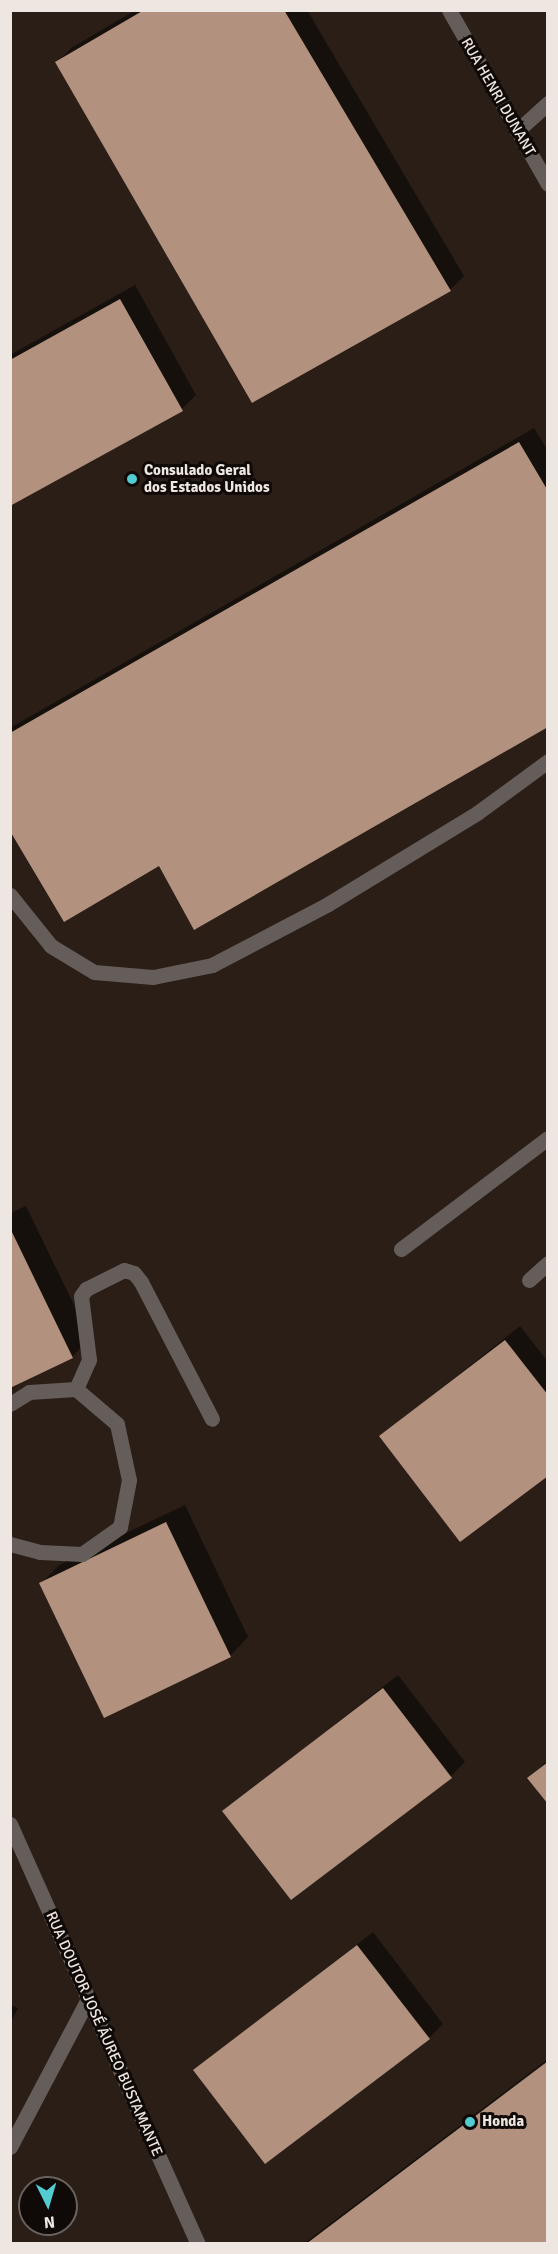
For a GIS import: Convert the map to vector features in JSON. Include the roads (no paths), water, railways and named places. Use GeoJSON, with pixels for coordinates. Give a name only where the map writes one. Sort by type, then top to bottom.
{"type":"FeatureCollection","features":[{"type":"Feature","properties":{"kind":"street","name":"RUA HENRI DUNANT"},"geometry":{"type":"LineString","coordinates":[[449,10],[548,184]]}},
{"type":"Feature","properties":{"kind":"street"},"geometry":{"type":"LineString","coordinates":[[517,131],[548,103]]}},
{"type":"Feature","properties":{"kind":"street"},"geometry":{"type":"LineString","coordinates":[[10,895],[51,946],[94,972],[153,977],[212,965],[338,898],[477,813],[548,761]]}},
{"type":"Feature","properties":{"kind":"street"},"geometry":{"type":"LineString","coordinates":[[401,1249],[548,1138]]}},
{"type":"Feature","properties":{"kind":"street"},"geometry":{"type":"LineString","coordinates":[[529,1280],[548,1263]]}},
{"type":"Feature","properties":{"kind":"street"},"geometry":{"type":"LineString","coordinates":[[75,1389],[89,1360],[81,1296],[86,1288],[124,1270],[134,1273],[141,1282],[212,1419]]}},
{"type":"Feature","properties":{"kind":"street"},"geometry":{"type":"LineString","coordinates":[[10,1404],[29,1392],[75,1389],[117,1424],[129,1480],[120,1527],[82,1554],[40,1552],[10,1544]]}},
{"type":"Feature","properties":{"kind":"street","name":"RUA DOUTOR JOSÉ ÁUREO BUSTAMANTE"},"geometry":{"type":"LineString","coordinates":[[10,1824],[198,2244]]}},
{"type":"Feature","properties":{"kind":"street"},"geometry":{"type":"LineString","coordinates":[[10,2147],[88,1999]]}},
{"type":"Feature","properties":{"kind":"place","name":"Consulado Geral dos Estados Unidos"},"geometry":{"type":"Point","coordinates":[132,479]}},
{"type":"Feature","properties":{"kind":"place","name":"Honda"},"geometry":{"type":"Point","coordinates":[470,2122]}}]}
